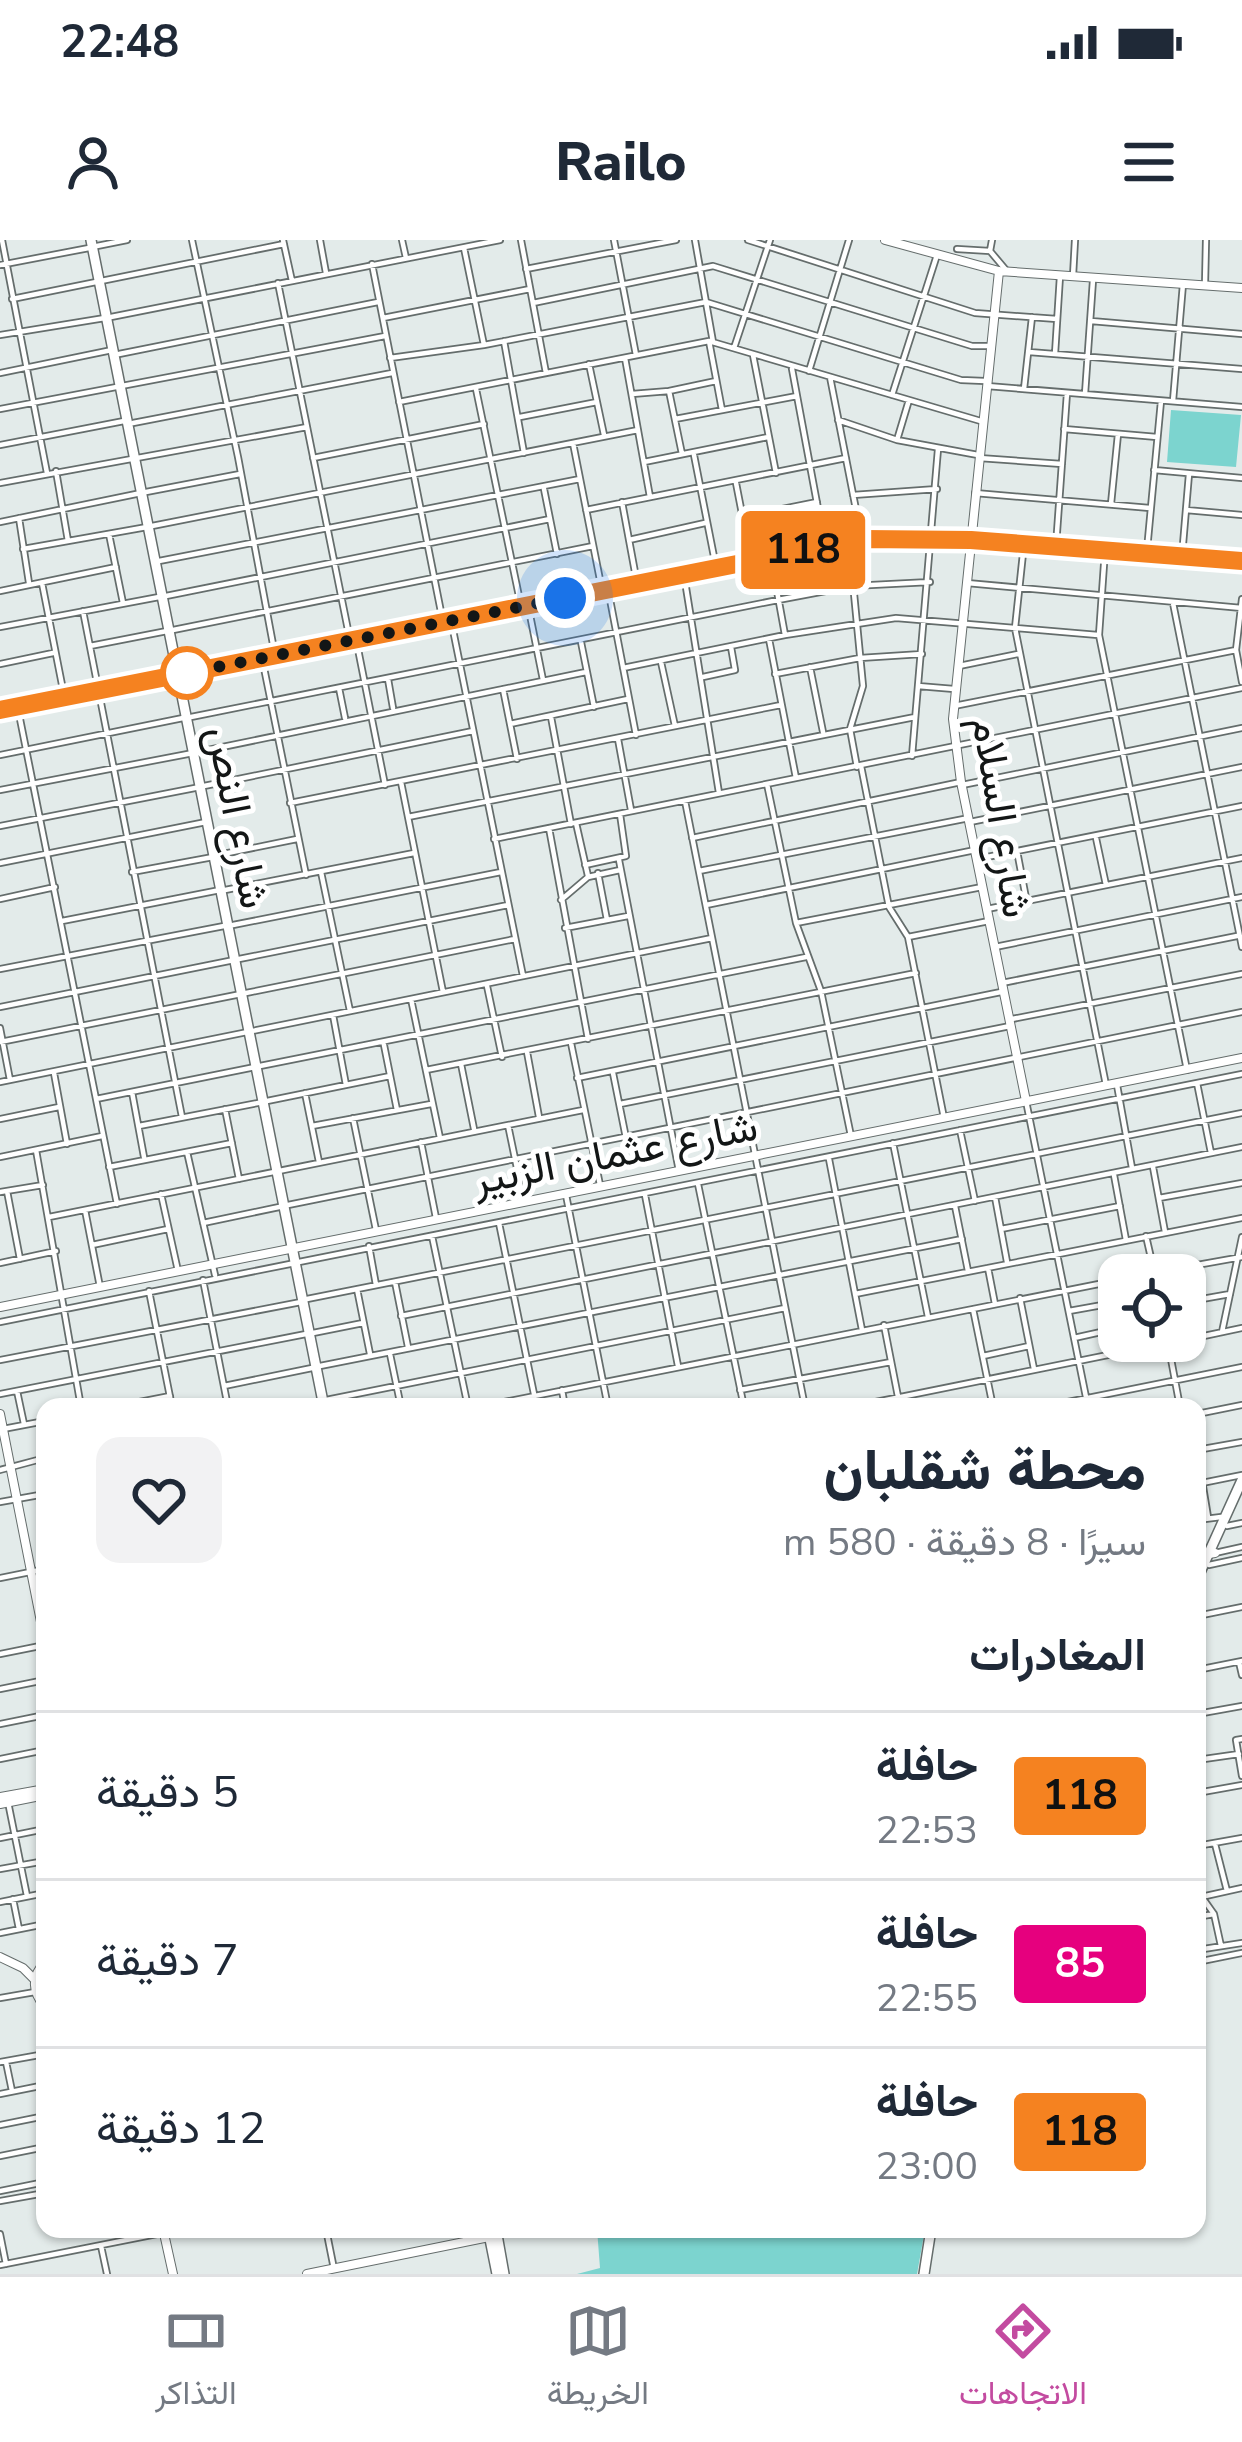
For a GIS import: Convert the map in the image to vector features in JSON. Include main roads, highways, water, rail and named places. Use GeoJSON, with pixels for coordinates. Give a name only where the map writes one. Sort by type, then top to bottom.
{"type":"FeatureCollection","features":[{"type":"Feature","properties":{"kind":"main road","name":"شارع النص"},"geometry":{"type":"LineString","coordinates":[[94,243],[324,1398]]}},
{"type":"Feature","properties":{"kind":"main road","name":"شارع النص"},"geometry":{"type":"LineString","coordinates":[[150,526],[164,596]]}},
{"type":"Feature","properties":{"kind":"main road","name":"شارع النص"},"geometry":{"type":"LineString","coordinates":[[202,787],[216,856]]}},
{"type":"Feature","properties":{"kind":"main road"},"geometry":{"type":"LineString","coordinates":[[1226,1522],[1242,1478]]}},
{"type":"Feature","properties":{"kind":"main road"},"geometry":{"type":"LineString","coordinates":[[1206,1558],[1242,1495]]}},
{"type":"Feature","properties":{"kind":"main road"},"geometry":{"type":"LineString","coordinates":[[492,2238],[500,2274]]}},
{"type":"Feature","properties":{"kind":"main road"},"geometry":{"type":"LineString","coordinates":[[924,2274],[930,2238]]}}]}
